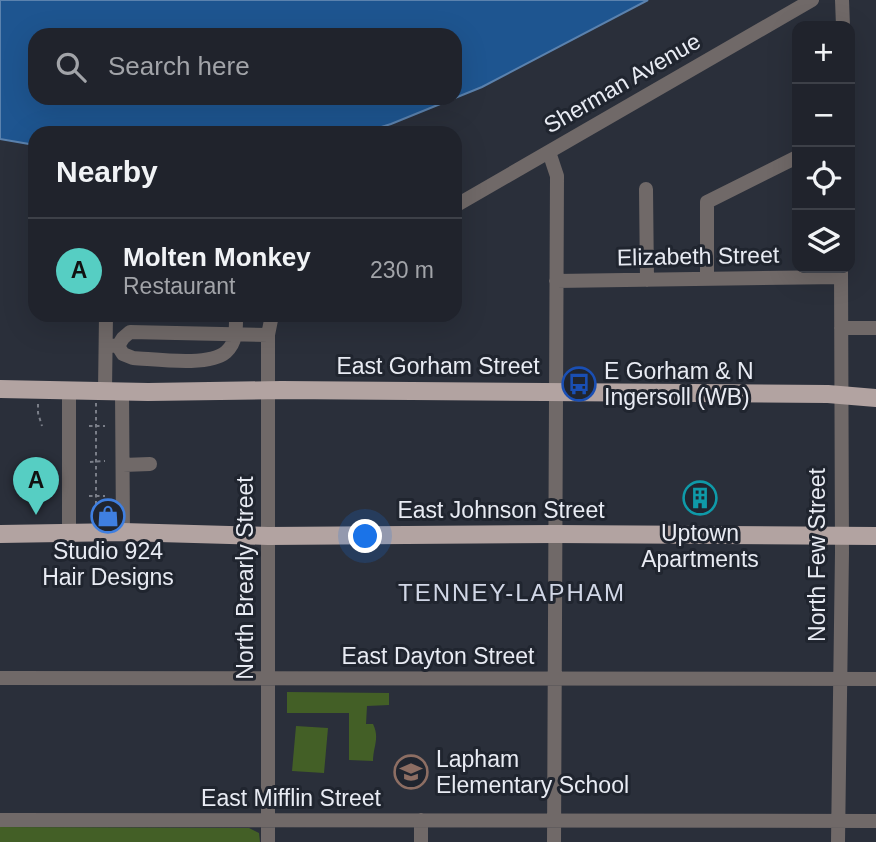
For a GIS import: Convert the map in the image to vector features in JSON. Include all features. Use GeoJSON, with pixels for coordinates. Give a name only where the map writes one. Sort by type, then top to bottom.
{"type":"FeatureCollection","features":[{"type":"Feature","properties":{"kind":"main road","name":"East Gorham Street"},"geometry":{"type":"LineString","coordinates":[[0,388],[108,391],[840,394],[876,398]]}},
{"type":"Feature","properties":{"kind":"main road","name":"East Johnson Street"},"geometry":{"type":"LineString","coordinates":[[0,534],[876,536]]}},
{"type":"Feature","properties":{"kind":"street","name":"Sherman Avenue"},"geometry":{"type":"LineString","coordinates":[[462,202],[811,0]]}},
{"type":"Feature","properties":{"kind":"street"},"geometry":{"type":"LineString","coordinates":[[842,0],[842,21]]}},
{"type":"Feature","properties":{"kind":"street"},"geometry":{"type":"LineString","coordinates":[[549,152],[557,176],[554,842]]}},
{"type":"Feature","properties":{"kind":"street"},"geometry":{"type":"LineString","coordinates":[[707,279],[708,202],[792,160]]}},
{"type":"Feature","properties":{"kind":"street"},"geometry":{"type":"LineString","coordinates":[[646,189],[648,280]]}},
{"type":"Feature","properties":{"kind":"street","name":"Elizabeth Street"},"geometry":{"type":"LineString","coordinates":[[556,281],[707,279],[822,273]]}},
{"type":"Feature","properties":{"kind":"street","name":"North Few Street"},"geometry":{"type":"LineString","coordinates":[[838,842],[842,536],[841,273]]}},
{"type":"Feature","properties":{"kind":"street"},"geometry":{"type":"LineString","coordinates":[[107,322],[112,345],[108,391],[123,465],[123,533]]}},
{"type":"Feature","properties":{"kind":"street"},"geometry":{"type":"LineString","coordinates":[[112,345],[122,354],[133,358],[206,360],[228,351],[236,334],[236,322]]}},
{"type":"Feature","properties":{"kind":"street","name":"North Brearly Street"},"geometry":{"type":"LineString","coordinates":[[268,842],[268,335],[271,322]]}},
{"type":"Feature","properties":{"kind":"street"},"geometry":{"type":"LineString","coordinates":[[841,328],[876,328]]}},
{"type":"Feature","properties":{"kind":"street"},"geometry":{"type":"LineString","coordinates":[[112,345],[130,332],[268,335]]}},
{"type":"Feature","properties":{"kind":"street"},"geometry":{"type":"LineString","coordinates":[[69,390],[69,534]]}},
{"type":"Feature","properties":{"kind":"street"},"geometry":{"type":"LineString","coordinates":[[123,465],[150,464]]}},
{"type":"Feature","properties":{"kind":"street","name":"East Dayton Street"},"geometry":{"type":"LineString","coordinates":[[0,678],[876,679]]}},
{"type":"Feature","properties":{"kind":"street","name":"East Mifflin Street"},"geometry":{"type":"LineString","coordinates":[[0,820],[876,821]]}},
{"type":"Feature","properties":{"kind":"street"},"geometry":{"type":"LineString","coordinates":[[421,820],[421,842]]}},
{"type":"Feature","properties":{"kind":"path"},"geometry":{"type":"LineString","coordinates":[[96,515],[96,426],[108,391]]}},
{"type":"Feature","properties":{"kind":"path"},"geometry":{"type":"LineString","coordinates":[[38,403],[42,426]]}},
{"type":"Feature","properties":{"kind":"path"},"geometry":{"type":"LineString","coordinates":[[89,426],[105,426]]}},
{"type":"Feature","properties":{"kind":"path"},"geometry":{"type":"LineString","coordinates":[[90,461],[105,461]]}},
{"type":"Feature","properties":{"kind":"path"},"geometry":{"type":"LineString","coordinates":[[89,496],[105,496]]}},
{"type":"Feature","properties":{"kind":"green space"},"geometry":{"type":"Polygon","coordinates":[[[287,692],[389,693],[389,705],[367,706],[366,724],[373,724],[376,734],[373,761],[349,760],[349,713],[287,713],[287,692]]]}},
{"type":"Feature","properties":{"kind":"green space"},"geometry":{"type":"Polygon","coordinates":[[[296,726],[328,728],[324,773],[292,771],[296,726]]]}},
{"type":"Feature","properties":{"kind":"green space"},"geometry":{"type":"Polygon","coordinates":[[[0,827],[249,828],[259,833],[260,842],[0,842],[0,827]]]}},
{"type":"Feature","properties":{"kind":"water"},"geometry":{"type":"Polygon","coordinates":[[[0,0],[648,0],[462,95],[462,28],[28,28],[28,105],[438,105],[385,126],[28,126],[28,144],[0,139],[0,0]]]}},
{"type":"Feature","properties":{"kind":"place","name":"E Gorham & N Ingersoll (WB)"},"geometry":{"type":"Point","coordinates":[579,384]}},
{"type":"Feature","properties":{"kind":"place","name":"Uptown Apartments"},"geometry":{"type":"Point","coordinates":[700,498]}},
{"type":"Feature","properties":{"kind":"place","name":"Molten Monkey"},"geometry":{"type":"Point","coordinates":[36,515]}},
{"type":"Feature","properties":{"kind":"place","name":"Studio 924 Hair Designs"},"geometry":{"type":"Point","coordinates":[108,516]}},
{"type":"Feature","properties":{"kind":"place","name":"Lapham Elementary School"},"geometry":{"type":"Point","coordinates":[411,772]}},
{"type":"Feature","properties":{"kind":"district","name":"TENNEY-LAPHAM"},"geometry":{"type":"Point","coordinates":[512,593]}}]}
